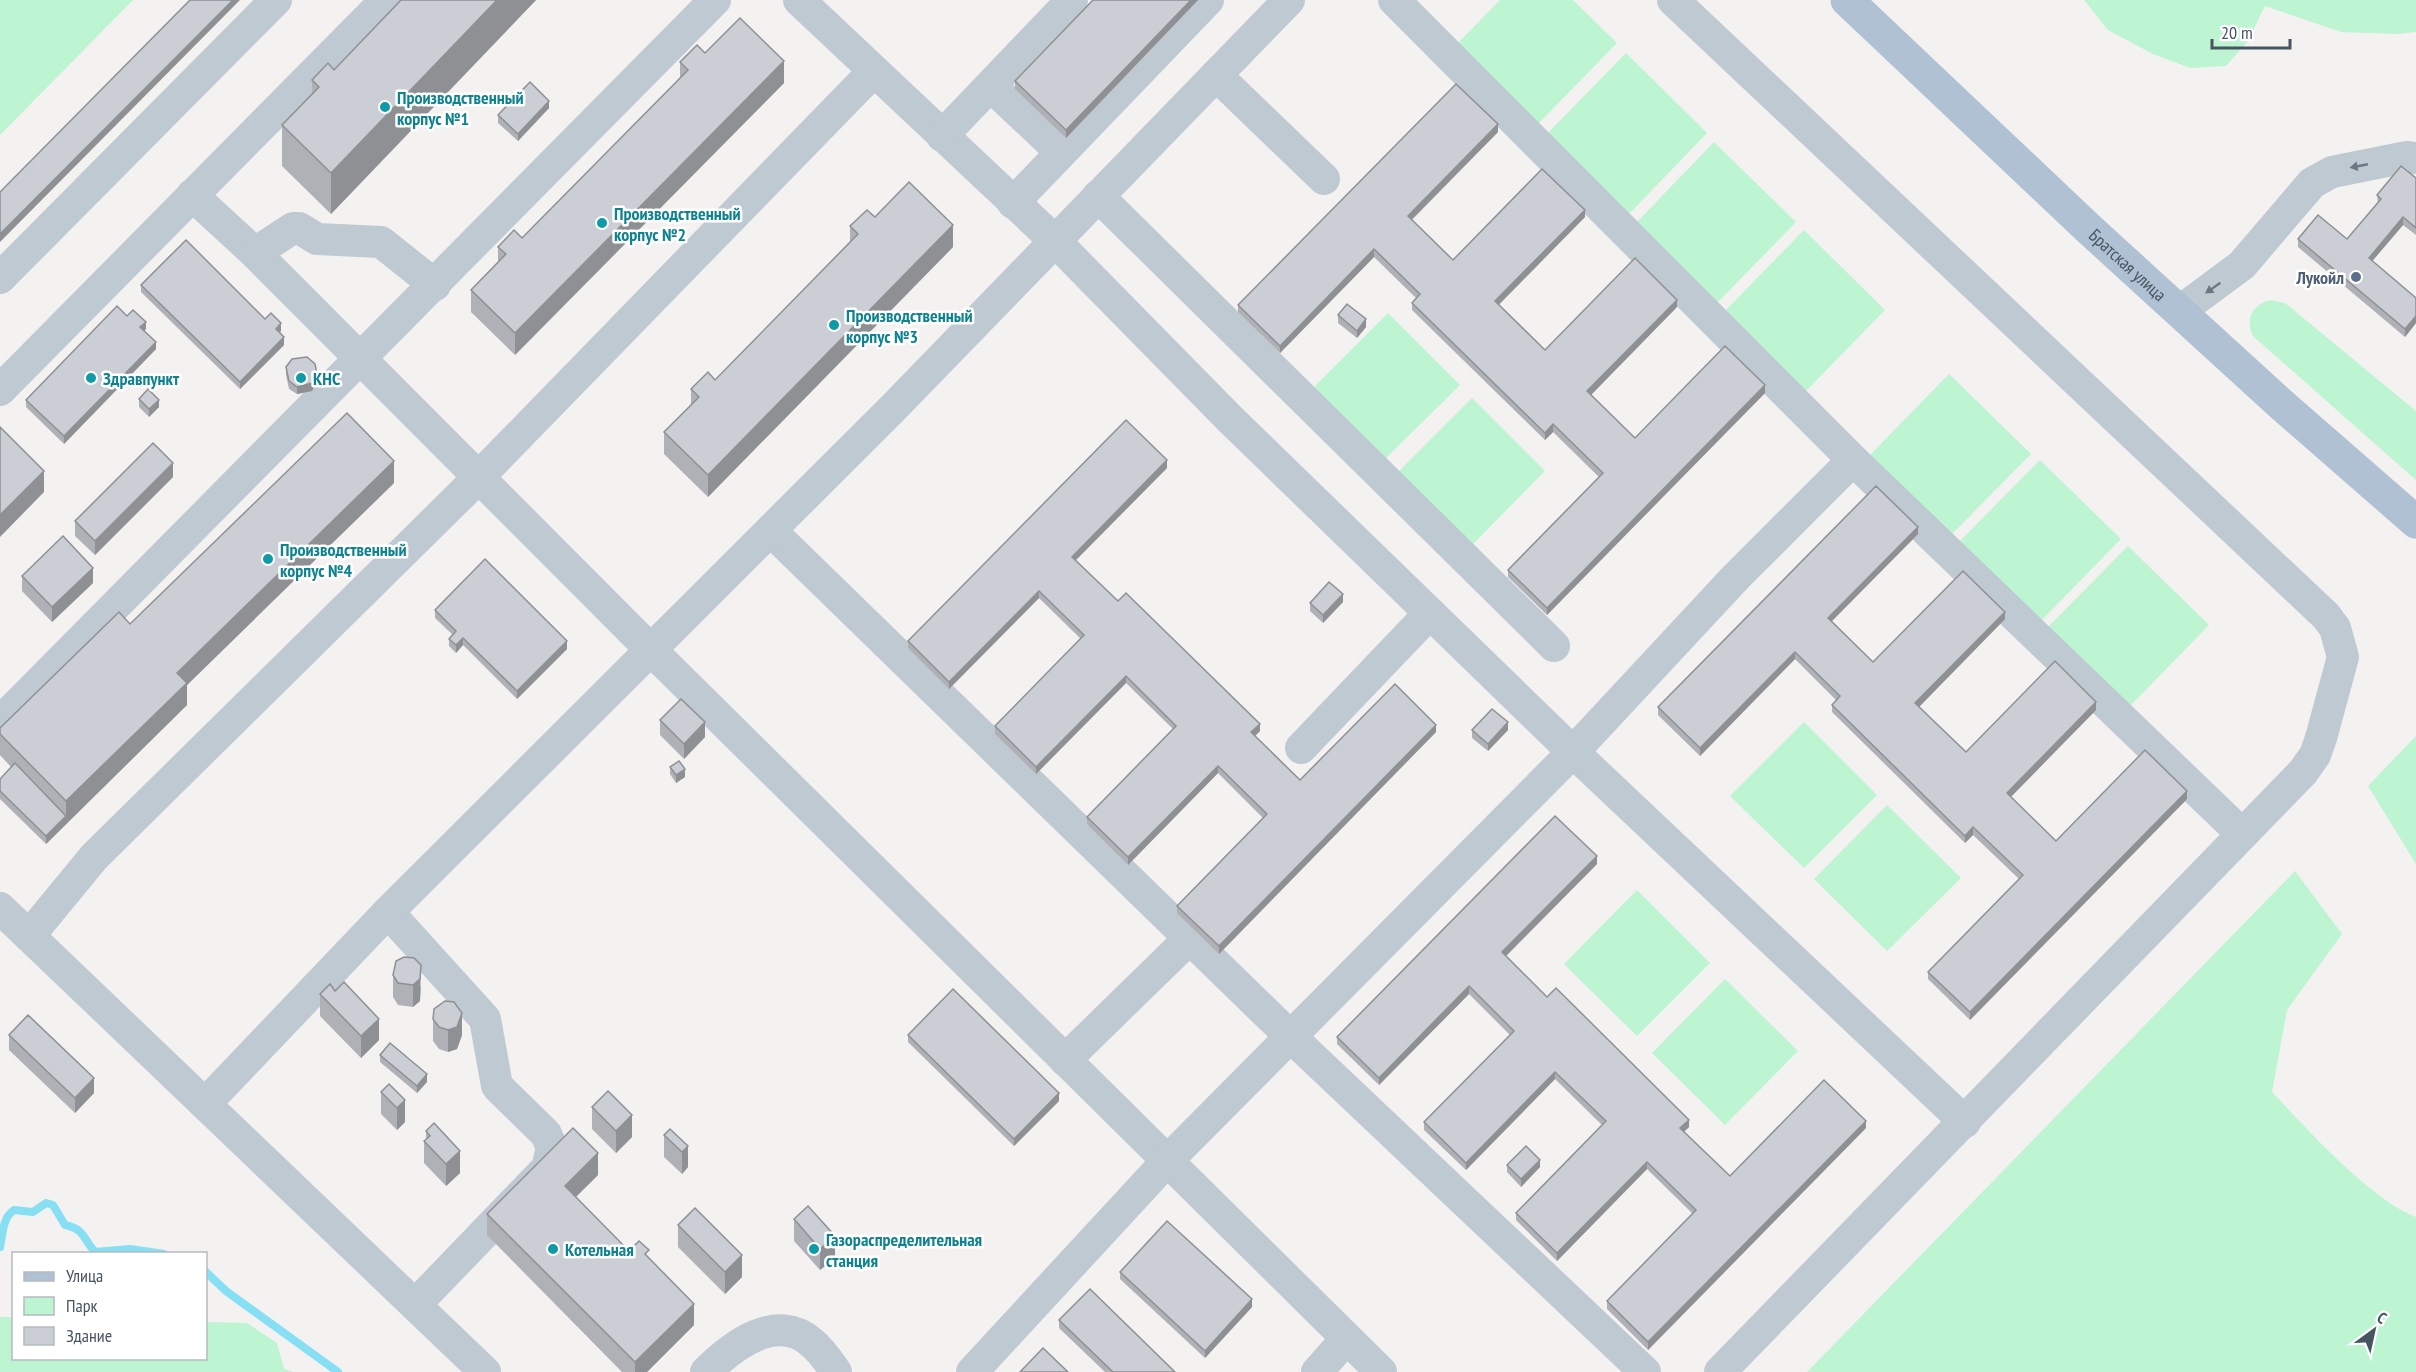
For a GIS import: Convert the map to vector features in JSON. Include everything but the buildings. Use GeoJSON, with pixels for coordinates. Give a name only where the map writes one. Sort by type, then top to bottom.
{"type":"FeatureCollection","features":[{"type":"Feature","properties":{"kind":"main road","name":"Братская улица"},"geometry":{"type":"LineString","coordinates":[[1847,0],[2180,311],[2416,522]]}},
{"type":"Feature","properties":{"kind":"lane"},"geometry":{"type":"LineString","coordinates":[[0,278],[276,0]]}},
{"type":"Feature","properties":{"kind":"lane"},"geometry":{"type":"LineString","coordinates":[[0,390],[386,0]]}},
{"type":"Feature","properties":{"kind":"lane"},"geometry":{"type":"LineString","coordinates":[[0,722],[715,0]]}},
{"type":"Feature","properties":{"kind":"lane"},"geometry":{"type":"LineString","coordinates":[[799,0],[1054,240],[1230,419],[1573,752],[1965,1122]]}},
{"type":"Feature","properties":{"kind":"lane"},"geometry":{"type":"LineString","coordinates":[[942,136],[1072,0]]}},
{"type":"Feature","properties":{"kind":"lane"},"geometry":{"type":"LineString","coordinates":[[1013,203],[1208,0]]}},
{"type":"Feature","properties":{"kind":"lane"},"geometry":{"type":"LineString","coordinates":[[205,1104],[388,912],[771,531],[1289,0]]}},
{"type":"Feature","properties":{"kind":"lane"},"geometry":{"type":"LineString","coordinates":[[1394,0],[1853,460],[2242,834]]}},
{"type":"Feature","properties":{"kind":"lane"},"geometry":{"type":"LineString","coordinates":[[1673,0],[2326,616],[2335,628],[2343,657],[2315,755],[2303,772],[1720,1372]]}},
{"type":"Feature","properties":{"kind":"lane"},"geometry":{"type":"LineString","coordinates":[[29,936],[94,857],[479,476],[874,71]]}},
{"type":"Feature","properties":{"kind":"lane"},"geometry":{"type":"LineString","coordinates":[[1216,75],[1324,179]]}},
{"type":"Feature","properties":{"kind":"lane"},"geometry":{"type":"LineString","coordinates":[[991,86],[1061,152]]}},
{"type":"Feature","properties":{"kind":"lane"},"geometry":{"type":"LineString","coordinates":[[2180,311],[2242,265],[2312,183],[2320,177],[2332,172],[2396,159],[2416,158]]}},
{"type":"Feature","properties":{"kind":"lane"},"geometry":{"type":"LineString","coordinates":[[192,195],[255,253],[1166,1162],[1381,1372]]}},
{"type":"Feature","properties":{"kind":"lane"},"geometry":{"type":"LineString","coordinates":[[1098,196],[1554,646]]}},
{"type":"Feature","properties":{"kind":"lane"},"geometry":{"type":"LineString","coordinates":[[255,253],[293,228],[299,228],[317,238],[381,242],[435,285]]}},
{"type":"Feature","properties":{"kind":"lane"},"geometry":{"type":"LineString","coordinates":[[972,1372],[1166,1162],[1292,1038],[1573,752],[1735,578],[1853,460]]}},
{"type":"Feature","properties":{"kind":"lane"},"geometry":{"type":"LineString","coordinates":[[771,531],[1189,939],[1645,1372]]}},
{"type":"Feature","properties":{"kind":"lane"},"geometry":{"type":"LineString","coordinates":[[1301,748],[1430,613]]}},
{"type":"Feature","properties":{"kind":"lane"},"geometry":{"type":"LineString","coordinates":[[0,908],[485,1372]]}},
{"type":"Feature","properties":{"kind":"lane"},"geometry":{"type":"LineString","coordinates":[[388,912],[485,1019],[497,1086],[546,1134],[552,1148],[547,1168],[415,1305]]}},
{"type":"Feature","properties":{"kind":"lane"},"geometry":{"type":"LineString","coordinates":[[1065,1060],[1189,939]]}},
{"type":"Feature","properties":{"kind":"lane"},"geometry":{"type":"LineString","coordinates":[[706,1372],[746,1340],[773,1330],[784,1330],[811,1341],[836,1372]]}},
{"type":"Feature","properties":{"kind":"lane"},"geometry":{"type":"LineString","coordinates":[[1317,1372],[1346,1339]]}},
{"type":"Feature","properties":{"kind":"green space"},"geometry":{"type":"Polygon","coordinates":[[[0,0],[133,0],[0,135],[0,0]]]}},
{"type":"Feature","properties":{"kind":"green space"},"geometry":{"type":"Polygon","coordinates":[[[1500,0],[1573,0],[1617,43],[1538,124],[1456,45],[1500,0]]]}},
{"type":"Feature","properties":{"kind":"green space"},"geometry":{"type":"Polygon","coordinates":[[[2084,0],[2416,0],[2416,32],[2397,34],[2341,32],[2265,6],[2248,41],[2226,66],[2190,68],[2153,54],[2108,30],[2084,0]]]}},
{"type":"Feature","properties":{"kind":"green space"},"geometry":{"type":"Polygon","coordinates":[[[1626,53],[1707,133],[1628,215],[1546,135],[1626,53]]]}},
{"type":"Feature","properties":{"kind":"green space"},"geometry":{"type":"Polygon","coordinates":[[[1714,142],[1796,222],[1716,304],[1635,224],[1714,142]]]}},
{"type":"Feature","properties":{"kind":"green space"},"geometry":{"type":"Polygon","coordinates":[[[1804,230],[1885,310],[1806,391],[1724,312],[1804,230]]]}},
{"type":"Feature","properties":{"kind":"green space"},"geometry":{"type":"Polygon","coordinates":[[[2270,300],[2285,303],[2416,411],[2416,480],[2253,336],[2250,318],[2259,305],[2270,300]]]}},
{"type":"Feature","properties":{"kind":"green space"},"geometry":{"type":"Polygon","coordinates":[[[1388,313],[1460,385],[1384,460],[1313,388],[1388,313]]]}},
{"type":"Feature","properties":{"kind":"green space"},"geometry":{"type":"Polygon","coordinates":[[[1949,374],[2031,454],[1951,535],[1870,455],[1949,374]]]}},
{"type":"Feature","properties":{"kind":"green space"},"geometry":{"type":"Polygon","coordinates":[[[1472,398],[1545,471],[1472,545],[1398,472],[1472,398]]]}},
{"type":"Feature","properties":{"kind":"green space"},"geometry":{"type":"Polygon","coordinates":[[[2040,460],[2121,539],[2041,621],[1960,541],[2040,460]]]}},
{"type":"Feature","properties":{"kind":"green space"},"geometry":{"type":"Polygon","coordinates":[[[2128,546],[2209,625],[2129,707],[2048,627],[2128,546]]]}},
{"type":"Feature","properties":{"kind":"green space"},"geometry":{"type":"Polygon","coordinates":[[[1804,722],[1877,795],[1804,868],[1730,796],[1804,722]]]}},
{"type":"Feature","properties":{"kind":"green space"},"geometry":{"type":"Polygon","coordinates":[[[2416,736],[2416,864],[2368,786],[2416,736]]]}},
{"type":"Feature","properties":{"kind":"green space"},"geometry":{"type":"Polygon","coordinates":[[[1887,805],[1961,878],[1887,951],[1814,879],[1887,805]]]}},
{"type":"Feature","properties":{"kind":"green space"},"geometry":{"type":"Polygon","coordinates":[[[2295,871],[2342,934],[2287,1010],[2272,1092],[2359,1179],[2398,1208],[2416,1217],[2416,1372],[1807,1372],[2295,871]]]}},
{"type":"Feature","properties":{"kind":"green space"},"geometry":{"type":"Polygon","coordinates":[[[1637,890],[1710,963],[1637,1036],[1564,964],[1637,890]]]}},
{"type":"Feature","properties":{"kind":"green space"},"geometry":{"type":"Polygon","coordinates":[[[1725,979],[1798,1051],[1725,1125],[1652,1053],[1725,979]]]}},
{"type":"Feature","properties":{"kind":"green space"},"geometry":{"type":"Polygon","coordinates":[[[0,1317],[12,1317],[12,1360],[207,1360],[207,1322],[247,1323],[277,1343],[284,1369],[293,1372],[0,1372],[0,1317]]]}},
{"type":"Feature","properties":{"kind":"waterway"},"geometry":{"type":"LineString","coordinates":[[0,1247],[4,1227],[10,1213],[14,1210],[33,1212],[46,1203],[53,1205],[65,1225],[77,1229],[95,1252]]}},
{"type":"Feature","properties":{"kind":"waterway"},"geometry":{"type":"LineString","coordinates":[[95,1252],[130,1249],[150,1252]]}},
{"type":"Feature","properties":{"kind":"waterway"},"geometry":{"type":"LineString","coordinates":[[207,1273],[226,1291],[338,1372]]}},
{"type":"Feature","properties":{"kind":"place","name":"Производственный корпус №1"},"geometry":{"type":"Point","coordinates":[385,107]}},
{"type":"Feature","properties":{"kind":"place","name":"Производственный корпус №2"},"geometry":{"type":"Point","coordinates":[602,223]}},
{"type":"Feature","properties":{"kind":"place","name":"Лукойл"},"geometry":{"type":"Point","coordinates":[2356,277]}},
{"type":"Feature","properties":{"kind":"place","name":"Производственный корпус №3"},"geometry":{"type":"Point","coordinates":[834,325]}},
{"type":"Feature","properties":{"kind":"place","name":"Здравпункт"},"geometry":{"type":"Point","coordinates":[91,378]}},
{"type":"Feature","properties":{"kind":"place","name":"КНС"},"geometry":{"type":"Point","coordinates":[301,378]}},
{"type":"Feature","properties":{"kind":"place","name":"Производственный корпус №4"},"geometry":{"type":"Point","coordinates":[268,559]}},
{"type":"Feature","properties":{"kind":"place","name":"Котельная"},"geometry":{"type":"Point","coordinates":[553,1249]}},
{"type":"Feature","properties":{"kind":"place","name":"Газораспределительная станция"},"geometry":{"type":"Point","coordinates":[814,1249]}}]}
